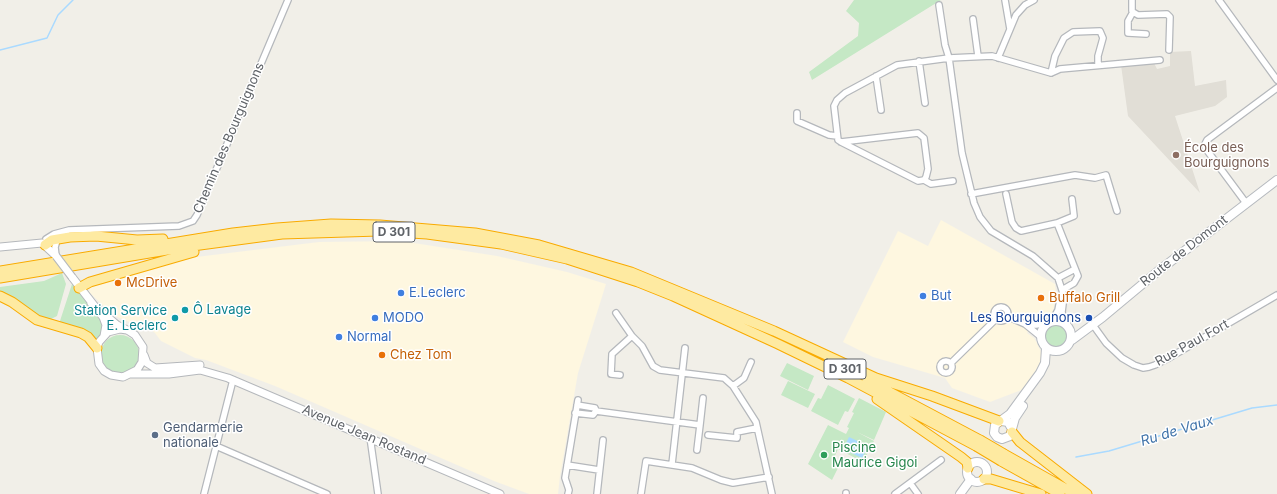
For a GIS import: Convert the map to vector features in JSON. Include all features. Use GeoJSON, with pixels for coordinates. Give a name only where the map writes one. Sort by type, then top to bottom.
{"type":"FeatureCollection","features":[{"type":"Feature","properties":{"kind":"highway","name":"D 301"},"geometry":{"type":"LineString","coordinates":[[0,271],[233,233],[331,224],[403,226],[456,230],[524,242],[577,255],[656,281],[708,303],[836,364],[1003,457],[1075,494]]}},
{"type":"Feature","properties":{"kind":"highway","name":"D 301"},"geometry":{"type":"LineString","coordinates":[[0,278],[248,238],[317,232],[403,233],[501,244],[567,259],[652,287],[778,344],[978,443]]}},
{"type":"Feature","properties":{"kind":"highway"},"geometry":{"type":"LineString","coordinates":[[79,288],[90,282],[139,269],[188,253],[207,249],[272,240],[329,235],[403,233]]}},
{"type":"Feature","properties":{"kind":"highway"},"geometry":{"type":"LineString","coordinates":[[44,244],[58,238],[108,237],[138,240],[163,239],[171,243]]}},
{"type":"Feature","properties":{"kind":"highway"},"geometry":{"type":"LineString","coordinates":[[0,296],[12,302],[37,320],[83,334],[97,348]]}},
{"type":"Feature","properties":{"kind":"highway"},"geometry":{"type":"LineString","coordinates":[[708,303],[774,331],[876,378],[1001,421]]}},
{"type":"Feature","properties":{"kind":"highway"},"geometry":{"type":"LineString","coordinates":[[778,344],[880,401],[965,460],[968,468]]}},
{"type":"Feature","properties":{"kind":"highway"},"geometry":{"type":"LineString","coordinates":[[1012,431],[1020,442],[1087,494]]}},
{"type":"Feature","properties":{"kind":"highway","name":"D 301"},"geometry":{"type":"LineString","coordinates":[[1003,457],[1060,494]]}},
{"type":"Feature","properties":{"kind":"highway"},"geometry":{"type":"LineString","coordinates":[[984,479],[991,479],[1041,494]]}},
{"type":"Feature","properties":{"kind":"main road","name":"Route de Domont"},"geometry":{"type":"LineString","coordinates":[[1072,340],[1093,325],[1157,272],[1277,180]]}},
{"type":"Feature","properties":{"kind":"main road"},"geometry":{"type":"LineString","coordinates":[[1067,325],[1072,340],[1064,350],[1058,352],[1050,362],[1043,378],[1018,413],[1012,431],[1005,439],[997,437],[993,430],[995,425],[1010,414],[1040,373],[1044,363],[1046,348],[1041,337],[1042,330],[1051,322],[1067,325],[1078,328],[1093,325]]}},
{"type":"Feature","properties":{"kind":"main road"},"geometry":{"type":"LineString","coordinates":[[1046,348],[1058,352]]}},
{"type":"Feature","properties":{"kind":"main road"},"geometry":{"type":"LineString","coordinates":[[1001,421],[1010,424],[1012,431]]}},
{"type":"Feature","properties":{"kind":"main road"},"geometry":{"type":"LineString","coordinates":[[982,463],[997,437]]}},
{"type":"Feature","properties":{"kind":"main road"},"geometry":{"type":"LineString","coordinates":[[976,462],[982,463],[987,471],[984,479],[977,482],[971,479],[968,474],[968,468],[976,462]]}},
{"type":"Feature","properties":{"kind":"main road"},"geometry":{"type":"LineString","coordinates":[[960,494],[971,479]]}},
{"type":"Feature","properties":{"kind":"street","name":"Chemin des Bourguignons"},"geometry":{"type":"LineString","coordinates":[[44,244],[50,236],[63,231],[109,227],[179,226],[189,223],[195,218],[288,0]]}},
{"type":"Feature","properties":{"kind":"street"},"geometry":{"type":"LineString","coordinates":[[1005,0],[1010,29]]}},
{"type":"Feature","properties":{"kind":"street"},"geometry":{"type":"LineString","coordinates":[[998,58],[1016,15],[1025,5],[1034,0]]}},
{"type":"Feature","properties":{"kind":"street"},"geometry":{"type":"LineString","coordinates":[[1132,0],[1133,12],[1128,21],[1128,33],[1146,34]]}},
{"type":"Feature","properties":{"kind":"street"},"geometry":{"type":"LineString","coordinates":[[1221,1],[1277,80]]}},
{"type":"Feature","properties":{"kind":"street"},"geometry":{"type":"LineString","coordinates":[[939,5],[945,45],[949,58],[958,131],[971,194],[980,217],[991,231],[1033,256],[1058,278],[1064,296],[1062,312],[1067,325]]}},
{"type":"Feature","properties":{"kind":"street"},"geometry":{"type":"LineString","coordinates":[[1133,12],[1138,15],[1167,14],[1170,17],[1169,50]]}},
{"type":"Feature","properties":{"kind":"street"},"geometry":{"type":"LineString","coordinates":[[973,19],[978,56]]}},
{"type":"Feature","properties":{"kind":"street"},"geometry":{"type":"LineString","coordinates":[[1051,73],[1055,56],[1064,38],[1073,32],[1100,31],[1103,38],[1098,56],[1098,65]]}},
{"type":"Feature","properties":{"kind":"street"},"geometry":{"type":"LineString","coordinates":[[952,181],[931,184],[924,180],[918,182],[841,142],[837,136],[834,106],[837,100],[897,65],[949,58],[978,56],[998,58],[1051,73],[1060,69],[1160,60]]}},
{"type":"Feature","properties":{"kind":"street"},"geometry":{"type":"LineString","coordinates":[[919,62],[925,103]]}},
{"type":"Feature","properties":{"kind":"street"},"geometry":{"type":"LineString","coordinates":[[876,76],[880,110]]}},
{"type":"Feature","properties":{"kind":"street"},"geometry":{"type":"LineString","coordinates":[[1246,203],[1206,149],[1205,144],[1207,140],[1277,88]]}},
{"type":"Feature","properties":{"kind":"street"},"geometry":{"type":"LineString","coordinates":[[797,113],[797,121],[829,135],[837,136]]}},
{"type":"Feature","properties":{"kind":"street"},"geometry":{"type":"LineString","coordinates":[[841,142],[918,133],[924,138],[928,169],[924,180]]}},
{"type":"Feature","properties":{"kind":"street"},"geometry":{"type":"LineString","coordinates":[[971,194],[1075,175],[1095,178],[1106,175],[1117,211]]}},
{"type":"Feature","properties":{"kind":"street"},"geometry":{"type":"LineString","coordinates":[[1006,194],[1012,222],[1016,228],[1021,231],[1057,223],[1074,216],[1072,199]]}},
{"type":"Feature","properties":{"kind":"street"},"geometry":{"type":"LineString","coordinates":[[1057,223],[1078,276],[1068,288],[1062,290]]}},
{"type":"Feature","properties":{"kind":"street"},"geometry":{"type":"LineString","coordinates":[[108,237],[109,227]]}},
{"type":"Feature","properties":{"kind":"street"},"geometry":{"type":"LineString","coordinates":[[56,256],[55,247],[58,238],[63,231]]}},
{"type":"Feature","properties":{"kind":"street"},"geometry":{"type":"LineString","coordinates":[[0,247],[44,244],[56,256],[79,288],[91,303],[105,320],[106,330],[97,348],[96,356],[104,371],[117,377],[132,374],[140,366],[144,355],[140,341],[127,330],[117,325],[91,303]]}},
{"type":"Feature","properties":{"kind":"street"},"geometry":{"type":"LineString","coordinates":[[1058,278],[1075,269]]}},
{"type":"Feature","properties":{"kind":"street"},"geometry":{"type":"LineString","coordinates":[[1026,324],[1036,325],[1051,322],[1058,310],[1062,290]]}},
{"type":"Feature","properties":{"kind":"street","name":"Rue Paul Fort"},"geometry":{"type":"LineString","coordinates":[[1093,325],[1106,343],[1122,358],[1138,366],[1149,367],[1167,359],[1277,295]]}},
{"type":"Feature","properties":{"kind":"street"},"geometry":{"type":"LineString","coordinates":[[1000,306],[1007,309],[1008,316],[1004,321],[996,319],[995,311],[1000,306]]}},
{"type":"Feature","properties":{"kind":"street"},"geometry":{"type":"LineString","coordinates":[[616,312],[632,336],[642,346],[653,366],[660,370],[724,378],[733,386],[756,422],[772,494]]}},
{"type":"Feature","properties":{"kind":"street"},"geometry":{"type":"LineString","coordinates":[[1008,316],[1026,324],[1041,337]]}},
{"type":"Feature","properties":{"kind":"street"},"geometry":{"type":"LineString","coordinates":[[951,363],[996,319]]}},
{"type":"Feature","properties":{"kind":"street"},"geometry":{"type":"LineString","coordinates":[[103,336],[114,330],[127,330]]}},
{"type":"Feature","properties":{"kind":"street"},"geometry":{"type":"LineString","coordinates":[[620,375],[611,374],[612,354],[632,336]]}},
{"type":"Feature","properties":{"kind":"street"},"geometry":{"type":"LineString","coordinates":[[672,464],[685,348]]}},
{"type":"Feature","properties":{"kind":"street","name":"Avenue Jean Rostand"},"geometry":{"type":"LineString","coordinates":[[144,355],[147,363],[155,368],[197,365],[370,437],[500,494]]}},
{"type":"Feature","properties":{"kind":"street"},"geometry":{"type":"LineString","coordinates":[[733,386],[744,378],[751,362]]}},
{"type":"Feature","properties":{"kind":"street","name":"Avenue Jean Rostand"},"geometry":{"type":"LineString","coordinates":[[132,374],[169,374],[200,370],[231,379]]}},
{"type":"Feature","properties":{"kind":"street"},"geometry":{"type":"LineString","coordinates":[[204,494],[231,379]]}},
{"type":"Feature","properties":{"kind":"street"},"geometry":{"type":"LineString","coordinates":[[697,450],[703,398]]}},
{"type":"Feature","properties":{"kind":"street"},"geometry":{"type":"LineString","coordinates":[[568,494],[565,478],[577,402],[594,408],[596,411],[700,425]]}},
{"type":"Feature","properties":{"kind":"street"},"geometry":{"type":"LineString","coordinates":[[576,412],[593,415],[596,411]]}},
{"type":"Feature","properties":{"kind":"street"},"geometry":{"type":"LineString","coordinates":[[708,435],[738,438],[737,432],[757,428]]}},
{"type":"Feature","properties":{"kind":"street"},"geometry":{"type":"LineString","coordinates":[[370,437],[378,494]]}},
{"type":"Feature","properties":{"kind":"street"},"geometry":{"type":"LineString","coordinates":[[596,494],[602,440]]}},
{"type":"Feature","properties":{"kind":"street"},"geometry":{"type":"LineString","coordinates":[[216,446],[327,494]]}},
{"type":"Feature","properties":{"kind":"street"},"geometry":{"type":"LineString","coordinates":[[894,494],[941,460]]}},
{"type":"Feature","properties":{"kind":"street"},"geometry":{"type":"LineString","coordinates":[[641,494],[646,461],[692,468],[721,480],[733,483],[769,478]]}},
{"type":"Feature","properties":{"kind":"street"},"geometry":{"type":"LineString","coordinates":[[567,465],[599,470]]}},
{"type":"Feature","properties":{"kind":"street"},"geometry":{"type":"LineString","coordinates":[[910,483],[918,494]]}},
{"type":"Feature","properties":{"kind":"shaded area","name":"École des Bourguignons"},"geometry":{"type":"Polygon","coordinates":[[[1191,51],[1195,86],[1226,80],[1227,97],[1215,106],[1175,116],[1200,193],[1128,116],[1121,65],[1154,63],[1157,69],[1170,66],[1170,52],[1191,51]]]}},
{"type":"Feature","properties":{"kind":"shaded area"},"geometry":{"type":"Polygon","coordinates":[[[941,220],[1055,284],[1056,293],[1053,313],[1045,320],[1034,320],[1027,333],[1034,338],[1041,352],[1041,360],[1038,369],[1024,389],[990,402],[952,388],[945,378],[873,357],[843,342],[898,231],[928,246],[941,220]]]}},
{"type":"Feature","properties":{"kind":"shaded area"},"geometry":{"type":"Polygon","coordinates":[[[401,241],[497,256],[567,272],[606,284],[578,373],[558,494],[529,494],[494,481],[275,386],[206,360],[195,358],[161,341],[155,333],[143,323],[134,324],[113,315],[89,292],[90,288],[180,259],[319,242],[401,241]]]}},
{"type":"Feature","properties":{"kind":"green space"},"geometry":{"type":"Polygon","coordinates":[[[854,0],[941,0],[812,80],[809,72],[858,36],[859,23],[846,11],[854,0]]]}},
{"type":"Feature","properties":{"kind":"green space"},"geometry":{"type":"Polygon","coordinates":[[[62,273],[66,284],[57,316],[51,319],[42,318],[0,292],[0,287],[44,281],[62,273]]]}},
{"type":"Feature","properties":{"kind":"green space"},"geometry":{"type":"Polygon","coordinates":[[[72,284],[103,320],[103,332],[96,341],[59,324],[72,284]]]}},
{"type":"Feature","properties":{"kind":"green space"},"geometry":{"type":"Polygon","coordinates":[[[1056,324],[1065,327],[1068,336],[1065,345],[1056,348],[1047,345],[1044,336],[1047,327],[1056,324]]]}},
{"type":"Feature","properties":{"kind":"green space"},"geometry":{"type":"Polygon","coordinates":[[[116,335],[124,335],[134,340],[138,347],[138,361],[134,368],[124,373],[116,373],[106,368],[104,365],[101,358],[101,350],[106,340],[109,338],[116,335]]]}},
{"type":"Feature","properties":{"kind":"green space"},"geometry":{"type":"Polygon","coordinates":[[[787,363],[814,376],[808,390],[780,376],[787,363]]]}},
{"type":"Feature","properties":{"kind":"green space"},"geometry":{"type":"Polygon","coordinates":[[[788,381],[815,394],[808,408],[781,395],[788,381]]]}},
{"type":"Feature","properties":{"kind":"green space"},"geometry":{"type":"Polygon","coordinates":[[[828,385],[855,399],[848,412],[845,411],[838,425],[811,411],[818,398],[821,399],[828,385]]]}},
{"type":"Feature","properties":{"kind":"green space","name":"Piscine Maurice Gigoi"},"geometry":{"type":"Polygon","coordinates":[[[859,398],[886,412],[874,440],[857,432],[874,441],[863,462],[838,449],[834,458],[841,462],[832,480],[808,464],[828,425],[846,434],[849,428],[847,427],[854,413],[852,412],[859,398]]]}},
{"type":"Feature","properties":{"kind":"water"},"geometry":{"type":"Polygon","coordinates":[[[849,437],[868,446],[862,458],[843,449],[849,437]]]}},
{"type":"Feature","properties":{"kind":"waterway"},"geometry":{"type":"LineString","coordinates":[[0,50],[47,38],[58,15],[73,0]]}},
{"type":"Feature","properties":{"kind":"waterway","name":"Ru de Vaux"},"geometry":{"type":"LineString","coordinates":[[1076,457],[1109,451],[1252,408],[1277,405]]}},
{"type":"Feature","properties":{"kind":"place","name":"École des Bourguignons"},"geometry":{"type":"Point","coordinates":[1176,155]}},
{"type":"Feature","properties":{"kind":"place","name":"McDrive"},"geometry":{"type":"Point","coordinates":[118,283]}},
{"type":"Feature","properties":{"kind":"place","name":"E.Leclerc"},"geometry":{"type":"Point","coordinates":[401,293]}},
{"type":"Feature","properties":{"kind":"place","name":"But"},"geometry":{"type":"Point","coordinates":[923,296]}},
{"type":"Feature","properties":{"kind":"place","name":"Buffalo Grill"},"geometry":{"type":"Point","coordinates":[1041,298]}},
{"type":"Feature","properties":{"kind":"place","name":"Ô Lavage"},"geometry":{"type":"Point","coordinates":[185,310]}},
{"type":"Feature","properties":{"kind":"place","name":"Station Service E. Leclerc"},"geometry":{"type":"Point","coordinates":[175,318]}},
{"type":"Feature","properties":{"kind":"place","name":"MODO"},"geometry":{"type":"Point","coordinates":[375,318]}},
{"type":"Feature","properties":{"kind":"place","name":"Les Bourguignons"},"geometry":{"type":"Point","coordinates":[1089,318]}},
{"type":"Feature","properties":{"kind":"place","name":"Normal"},"geometry":{"type":"Point","coordinates":[339,337]}},
{"type":"Feature","properties":{"kind":"place","name":"Chez Tom"},"geometry":{"type":"Point","coordinates":[382,355]}},
{"type":"Feature","properties":{"kind":"place","name":"Gendarmerie nationale"},"geometry":{"type":"Point","coordinates":[155,435]}},
{"type":"Feature","properties":{"kind":"place","name":"Piscine Maurice Gigoi"},"geometry":{"type":"Point","coordinates":[824,455]}}]}
